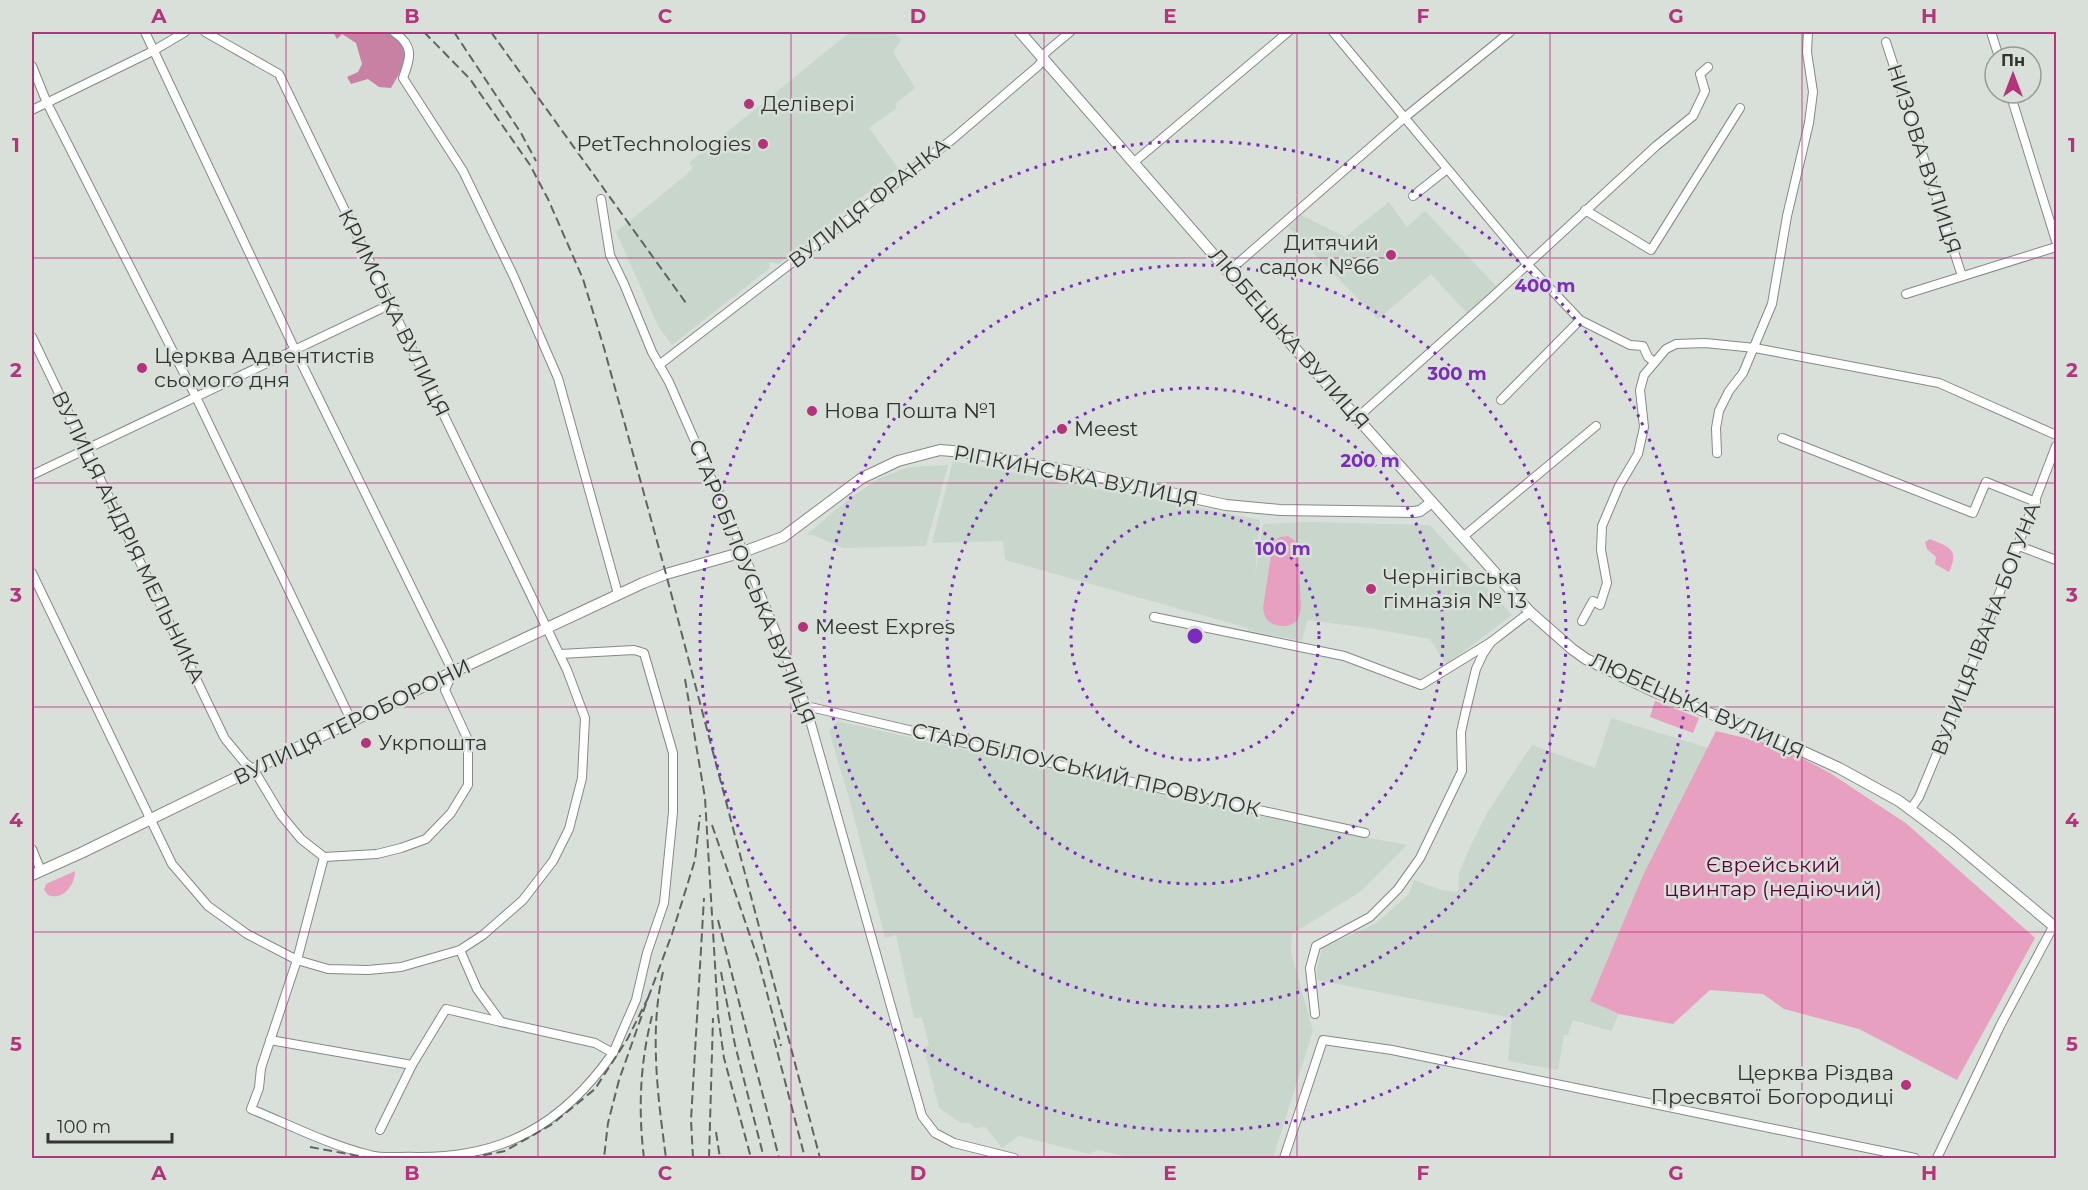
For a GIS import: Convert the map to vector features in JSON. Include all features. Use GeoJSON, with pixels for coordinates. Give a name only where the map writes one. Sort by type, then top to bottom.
{"type":"FeatureCollection","features":[{"type":"Feature","properties":{"kind":"main road","name":"ЛЮБЕЦЬКА ВУЛИЦЯ"},"geometry":{"type":"LineString","coordinates":[[1020,32],[1292,345],[1530,612],[1572,650],[1655,692],[1778,740],[1839,768],[1899,801],[2056,925]]}},
{"type":"Feature","properties":{"kind":"main road","name":"РІПКИНСЬКА ВУЛИЦЯ"},"geometry":{"type":"LineString","coordinates":[[673,571],[743,552],[783,537],[845,489],[881,468],[940,450],[1025,462],[1226,505],[1253,508],[1414,512],[1420,511],[1432,502]]}},
{"type":"Feature","properties":{"kind":"main road","name":"ВУЛИЦЯ ТЕРОБОРОНИ"},"geometry":{"type":"LineString","coordinates":[[36,873],[547,627],[673,571]]}},
{"type":"Feature","properties":{"kind":"street"},"geometry":{"type":"LineString","coordinates":[[145,32],[295,350],[453,672],[445,690],[468,740],[468,784],[451,813],[426,839],[377,854],[324,857],[297,960],[261,1068],[259,1088],[250,1109],[322,1139],[373,1156],[441,1157],[475,1152],[508,1143],[556,1115],[593,1081],[613,1053],[636,1000],[647,953],[664,903],[673,812],[673,753],[644,653],[634,650],[560,654]]}},
{"type":"Feature","properties":{"kind":"street"},"geometry":{"type":"LineString","coordinates":[[32,110],[153,51],[185,32]]}},
{"type":"Feature","properties":{"kind":"street","name":"КРИМСЬКА ВУЛИЦЯ"},"geometry":{"type":"LineString","coordinates":[[32,573],[172,864],[208,906],[247,934],[297,960],[328,969],[368,970],[401,967],[460,950],[483,935],[524,900],[553,861],[569,829],[582,778],[585,718],[560,654],[279,74],[205,32]]}},
{"type":"Feature","properties":{"kind":"street"},"geometry":{"type":"LineString","coordinates":[[394,32],[405,39],[409,48],[410,60],[403,78],[463,171],[558,378],[618,594]]}},
{"type":"Feature","properties":{"kind":"street","name":"ВУЛИЦЯ ФРАНКА"},"geometry":{"type":"LineString","coordinates":[[659,365],[954,138],[1043,60],[1046,53],[1070,32]]}},
{"type":"Feature","properties":{"kind":"street"},"geometry":{"type":"LineString","coordinates":[[1133,164],[1288,32]]}},
{"type":"Feature","properties":{"kind":"street"},"geometry":{"type":"LineString","coordinates":[[1333,32],[1527,264],[1580,320],[1630,345],[1643,346],[1651,359]]}},
{"type":"Feature","properties":{"kind":"street"},"geometry":{"type":"LineString","coordinates":[[1229,271],[1404,118],[1510,32]]}},
{"type":"Feature","properties":{"kind":"street"},"geometry":{"type":"LineString","coordinates":[[1717,453],[1716,428],[1719,411],[1729,391],[1743,374],[1772,304],[1787,216],[1809,123],[1813,93],[1807,52],[1808,32]]}},
{"type":"Feature","properties":{"kind":"street","name":"НИЗОВА ВУЛИЦЯ"},"geometry":{"type":"LineString","coordinates":[[1886,42],[1962,276]]}},
{"type":"Feature","properties":{"kind":"street"},"geometry":{"type":"LineString","coordinates":[[32,66],[47,103],[196,397],[352,722]]}},
{"type":"Feature","properties":{"kind":"street"},"geometry":{"type":"LineString","coordinates":[[1358,417],[1656,146],[1693,116],[1704,91],[1700,74],[1708,67]]}},
{"type":"Feature","properties":{"kind":"street"},"geometry":{"type":"LineString","coordinates":[[2014,105],[2056,241]]}},
{"type":"Feature","properties":{"kind":"street"},"geometry":{"type":"LineString","coordinates":[[1586,210],[1651,250],[1740,108]]}},
{"type":"Feature","properties":{"kind":"street"},"geometry":{"type":"LineString","coordinates":[[1413,196],[1447,168]]}},
{"type":"Feature","properties":{"kind":"street","name":"СТАРОБІЛОУСЬКА ВУЛИЦЯ"},"geometry":{"type":"LineString","coordinates":[[601,199],[610,255],[652,352],[669,382],[743,552],[806,706],[922,1116],[935,1133],[954,1143],[1014,1158]]}},
{"type":"Feature","properties":{"kind":"street"},"geometry":{"type":"LineString","coordinates":[[1906,294],[2056,247]]}},
{"type":"Feature","properties":{"kind":"street"},"geometry":{"type":"LineString","coordinates":[[32,475],[389,305]]}},
{"type":"Feature","properties":{"kind":"street"},"geometry":{"type":"LineString","coordinates":[[1501,400],[1580,320]]}},
{"type":"Feature","properties":{"kind":"street","name":"ВУЛИЦЯ АНДРІЯ МЕЛЬНИКА"},"geometry":{"type":"LineString","coordinates":[[32,337],[225,739],[254,770],[281,815],[301,839],[324,857]]}},
{"type":"Feature","properties":{"kind":"street"},"geometry":{"type":"LineString","coordinates":[[1582,621],[1597,603],[1607,583],[1601,550],[1602,526],[1619,486],[1638,454],[1644,427],[1640,390],[1644,375],[1651,359],[1676,344],[1705,343],[1755,348],[1939,383],[2056,435]]}},
{"type":"Feature","properties":{"kind":"street"},"geometry":{"type":"LineString","coordinates":[[1464,536],[1596,426]]}},
{"type":"Feature","properties":{"kind":"street"},"geometry":{"type":"LineString","coordinates":[[1782,438],[1973,513],[1986,482],[2036,502]]}},
{"type":"Feature","properties":{"kind":"street","name":"ВУЛИЦЯ ІВАНА БОГУНА"},"geometry":{"type":"LineString","coordinates":[[1911,810],[1919,797],[1946,732],[2056,446]]}},
{"type":"Feature","properties":{"kind":"street"},"geometry":{"type":"LineString","coordinates":[[2019,546],[2056,560]]}},
{"type":"Feature","properties":{"kind":"street"},"geometry":{"type":"LineString","coordinates":[[1154,617],[1344,656],[1421,685],[1491,642],[1530,612]]}},
{"type":"Feature","properties":{"kind":"street"},"geometry":{"type":"LineString","coordinates":[[1315,1014],[1310,968],[1316,946],[1370,917],[1398,889],[1420,858],[1457,782],[1462,771],[1461,732],[1465,714],[1476,669],[1491,642]]}},
{"type":"Feature","properties":{"kind":"street","name":"СТАРОБІЛОУСЬКИЙ ПРОВУЛОК"},"geometry":{"type":"LineString","coordinates":[[806,706],[1158,788],[1365,833]]}},
{"type":"Feature","properties":{"kind":"street"},"geometry":{"type":"LineString","coordinates":[[32,849],[36,873]]}},
{"type":"Feature","properties":{"kind":"street"},"geometry":{"type":"LineString","coordinates":[[1937,1158],[2000,1026],[2056,925]]}},
{"type":"Feature","properties":{"kind":"street"},"geometry":{"type":"LineString","coordinates":[[460,950],[477,988],[501,1022]]}},
{"type":"Feature","properties":{"kind":"street"},"geometry":{"type":"LineString","coordinates":[[380,1130],[412,1065],[446,1009],[595,1043],[613,1053]]}},
{"type":"Feature","properties":{"kind":"street"},"geometry":{"type":"LineString","coordinates":[[270,1040],[412,1065]]}},
{"type":"Feature","properties":{"kind":"street"},"geometry":{"type":"LineString","coordinates":[[1284,1158],[1323,1040],[1392,1050],[1915,1158]]}},
{"type":"Feature","properties":{"kind":"shaded area"},"geometry":{"type":"Polygon","coordinates":[[[333,32],[389,32],[397,39],[404,52],[404,58],[400,72],[391,88],[379,87],[368,79],[351,84],[347,77],[358,72],[362,64],[356,43],[342,34],[337,39],[333,32]]]}},
{"type":"Feature","properties":{"kind":"shaded area"},"geometry":{"type":"Polygon","coordinates":[[[850,32],[893,32],[901,40],[893,52],[915,88],[895,104],[897,108],[869,128],[898,168],[779,264],[770,262],[769,269],[672,345],[658,326],[616,232],[686,175],[693,167],[689,163],[850,32]]]}},
{"type":"Feature","properties":{"kind":"shaded area","name":"Дитячий садок №66"},"geometry":{"type":"Polygon","coordinates":[[[1389,202],[1407,227],[1425,211],[1497,287],[1467,313],[1431,274],[1378,319],[1288,227],[1301,215],[1345,237],[1389,202]]]}},
{"type":"Feature","properties":{"kind":"shaded area"},"geometry":{"type":"Polygon","coordinates":[[[953,461],[1260,520],[1255,575],[1263,524],[1308,522],[1430,525],[1512,615],[1446,665],[1430,639],[1307,620],[1302,641],[1248,630],[1248,628],[1005,560],[1003,541],[932,543],[953,461]]]}},
{"type":"Feature","properties":{"kind":"shaded area"},"geometry":{"type":"Polygon","coordinates":[[[948,465],[926,546],[843,548],[813,535],[806,535],[848,500],[878,479],[909,467],[948,465]]]}},
{"type":"Feature","properties":{"kind":"shaded area"},"geometry":{"type":"Polygon","coordinates":[[[1611,718],[1708,748],[1644,873],[1590,1001],[1619,1014],[1611,1031],[1573,1020],[1568,1035],[1564,1035],[1558,1070],[1508,1061],[1512,1018],[1317,980],[1317,968],[1322,948],[1375,924],[1409,894],[1414,880],[1441,890],[1458,892],[1459,873],[1487,813],[1532,745],[1595,768],[1611,718]]]}},
{"type":"Feature","properties":{"kind":"shaded area"},"geometry":{"type":"Polygon","coordinates":[[[837,721],[1317,828],[1407,845],[1360,892],[1292,934],[1291,952],[1313,1031],[1273,1158],[1132,1158],[1098,1150],[1089,1154],[1019,1136],[1002,1148],[985,1127],[975,1128],[970,1123],[961,1123],[939,1108],[924,1048],[929,1045],[922,1017],[914,1018],[896,935],[885,938],[849,798],[829,731],[837,721]]]}},
{"type":"Feature","properties":{"kind":"green space"},"geometry":{"type":"Polygon","coordinates":[[[1288,536],[1298,543],[1301,609],[1295,622],[1282,626],[1269,621],[1265,617],[1263,608],[1273,542],[1280,537],[1288,536]]]}},
{"type":"Feature","properties":{"kind":"green space"},"geometry":{"type":"Polygon","coordinates":[[[1930,539],[1951,550],[1953,558],[1949,572],[1935,564],[1936,557],[1927,549],[1925,542],[1930,539]]]}},
{"type":"Feature","properties":{"kind":"green space"},"geometry":{"type":"Polygon","coordinates":[[[1655,701],[1699,718],[1693,733],[1650,717],[1655,701]]]}},
{"type":"Feature","properties":{"kind":"green space","name":"Єврейський цвинтар (недіючий)"},"geometry":{"type":"Polygon","coordinates":[[[1716,731],[1770,744],[1830,773],[1907,824],[2035,938],[1957,1080],[1859,1029],[1784,1009],[1763,994],[1710,990],[1673,1024],[1619,1014],[1590,1001],[1644,873],[1716,731]]]}},
{"type":"Feature","properties":{"kind":"green space"},"geometry":{"type":"Polygon","coordinates":[[[75,871],[73,882],[63,894],[48,895],[44,890],[46,884],[75,871]]]}},
{"type":"Feature","properties":{"kind":"railway"},"geometry":{"type":"LineString","coordinates":[[424,32],[470,79],[530,165],[548,199],[583,279],[666,574],[820,1158]]}},
{"type":"Feature","properties":{"kind":"railway"},"geometry":{"type":"LineString","coordinates":[[454,32],[521,133],[536,161]]}},
{"type":"Feature","properties":{"kind":"railway"},"geometry":{"type":"LineString","coordinates":[[491,32],[686,303]]}},
{"type":"Feature","properties":{"kind":"railway"},"geometry":{"type":"LineString","coordinates":[[685,679],[705,798],[718,1015],[724,1058],[751,1158]]}},
{"type":"Feature","properties":{"kind":"railway"},"geometry":{"type":"LineString","coordinates":[[648,998],[672,934],[695,860],[700,815]]}},
{"type":"Feature","properties":{"kind":"railway"},"geometry":{"type":"LineString","coordinates":[[712,825],[758,959],[781,1046]]}},
{"type":"Feature","properties":{"kind":"railway"},"geometry":{"type":"LineString","coordinates":[[693,1158],[691,1120],[704,898]]}},
{"type":"Feature","properties":{"kind":"railway"},"geometry":{"type":"LineString","coordinates":[[718,920],[779,1158]]}},
{"type":"Feature","properties":{"kind":"railway"},"geometry":{"type":"LineString","coordinates":[[663,972],[656,1018],[656,1065],[666,1158]]}},
{"type":"Feature","properties":{"kind":"railway"},"geometry":{"type":"LineString","coordinates":[[721,972],[735,1045],[764,1158]]}},
{"type":"Feature","properties":{"kind":"railway"},"geometry":{"type":"LineString","coordinates":[[470,1158],[505,1151],[551,1125],[595,1089],[628,1038],[648,998],[619,1080],[608,1123],[604,1158]]}},
{"type":"Feature","properties":{"kind":"railway"},"geometry":{"type":"LineString","coordinates":[[644,1158],[641,1087],[652,1016]]}},
{"type":"Feature","properties":{"kind":"railway"},"geometry":{"type":"LineString","coordinates":[[709,1158],[713,1018]]}},
{"type":"Feature","properties":{"kind":"railway"},"geometry":{"type":"LineString","coordinates":[[774,1039],[805,1158]]}},
{"type":"Feature","properties":{"kind":"railway"},"geometry":{"type":"LineString","coordinates":[[716,1132],[720,1158]]}},
{"type":"Feature","properties":{"kind":"railway"},"geometry":{"type":"LineString","coordinates":[[310,1147],[370,1158]]}},
{"type":"Feature","properties":{"kind":"place","name":"Делівері"},"geometry":{"type":"Point","coordinates":[749,104]}},
{"type":"Feature","properties":{"kind":"place","name":"PetTechnologies"},"geometry":{"type":"Point","coordinates":[763,144]}},
{"type":"Feature","properties":{"kind":"place","name":"Дитячий садок №66"},"geometry":{"type":"Point","coordinates":[1391,255]}},
{"type":"Feature","properties":{"kind":"place","name":"Церква Адвентистів сьомого дня"},"geometry":{"type":"Point","coordinates":[142,368]}},
{"type":"Feature","properties":{"kind":"place","name":"Нова Пошта №1"},"geometry":{"type":"Point","coordinates":[812,411]}},
{"type":"Feature","properties":{"kind":"place","name":"Meest"},"geometry":{"type":"Point","coordinates":[1062,429]}},
{"type":"Feature","properties":{"kind":"place","name":"Чернігівська гімназія № 13"},"geometry":{"type":"Point","coordinates":[1371,589]}},
{"type":"Feature","properties":{"kind":"place","name":"Meest Expres"},"geometry":{"type":"Point","coordinates":[803,627]}},
{"type":"Feature","properties":{"kind":"place","name":"Укрпошта"},"geometry":{"type":"Point","coordinates":[366,743]}},
{"type":"Feature","properties":{"kind":"place","name":"Церква Різдва Пресвятої Богородиці"},"geometry":{"type":"Point","coordinates":[1906,1085]}}]}
